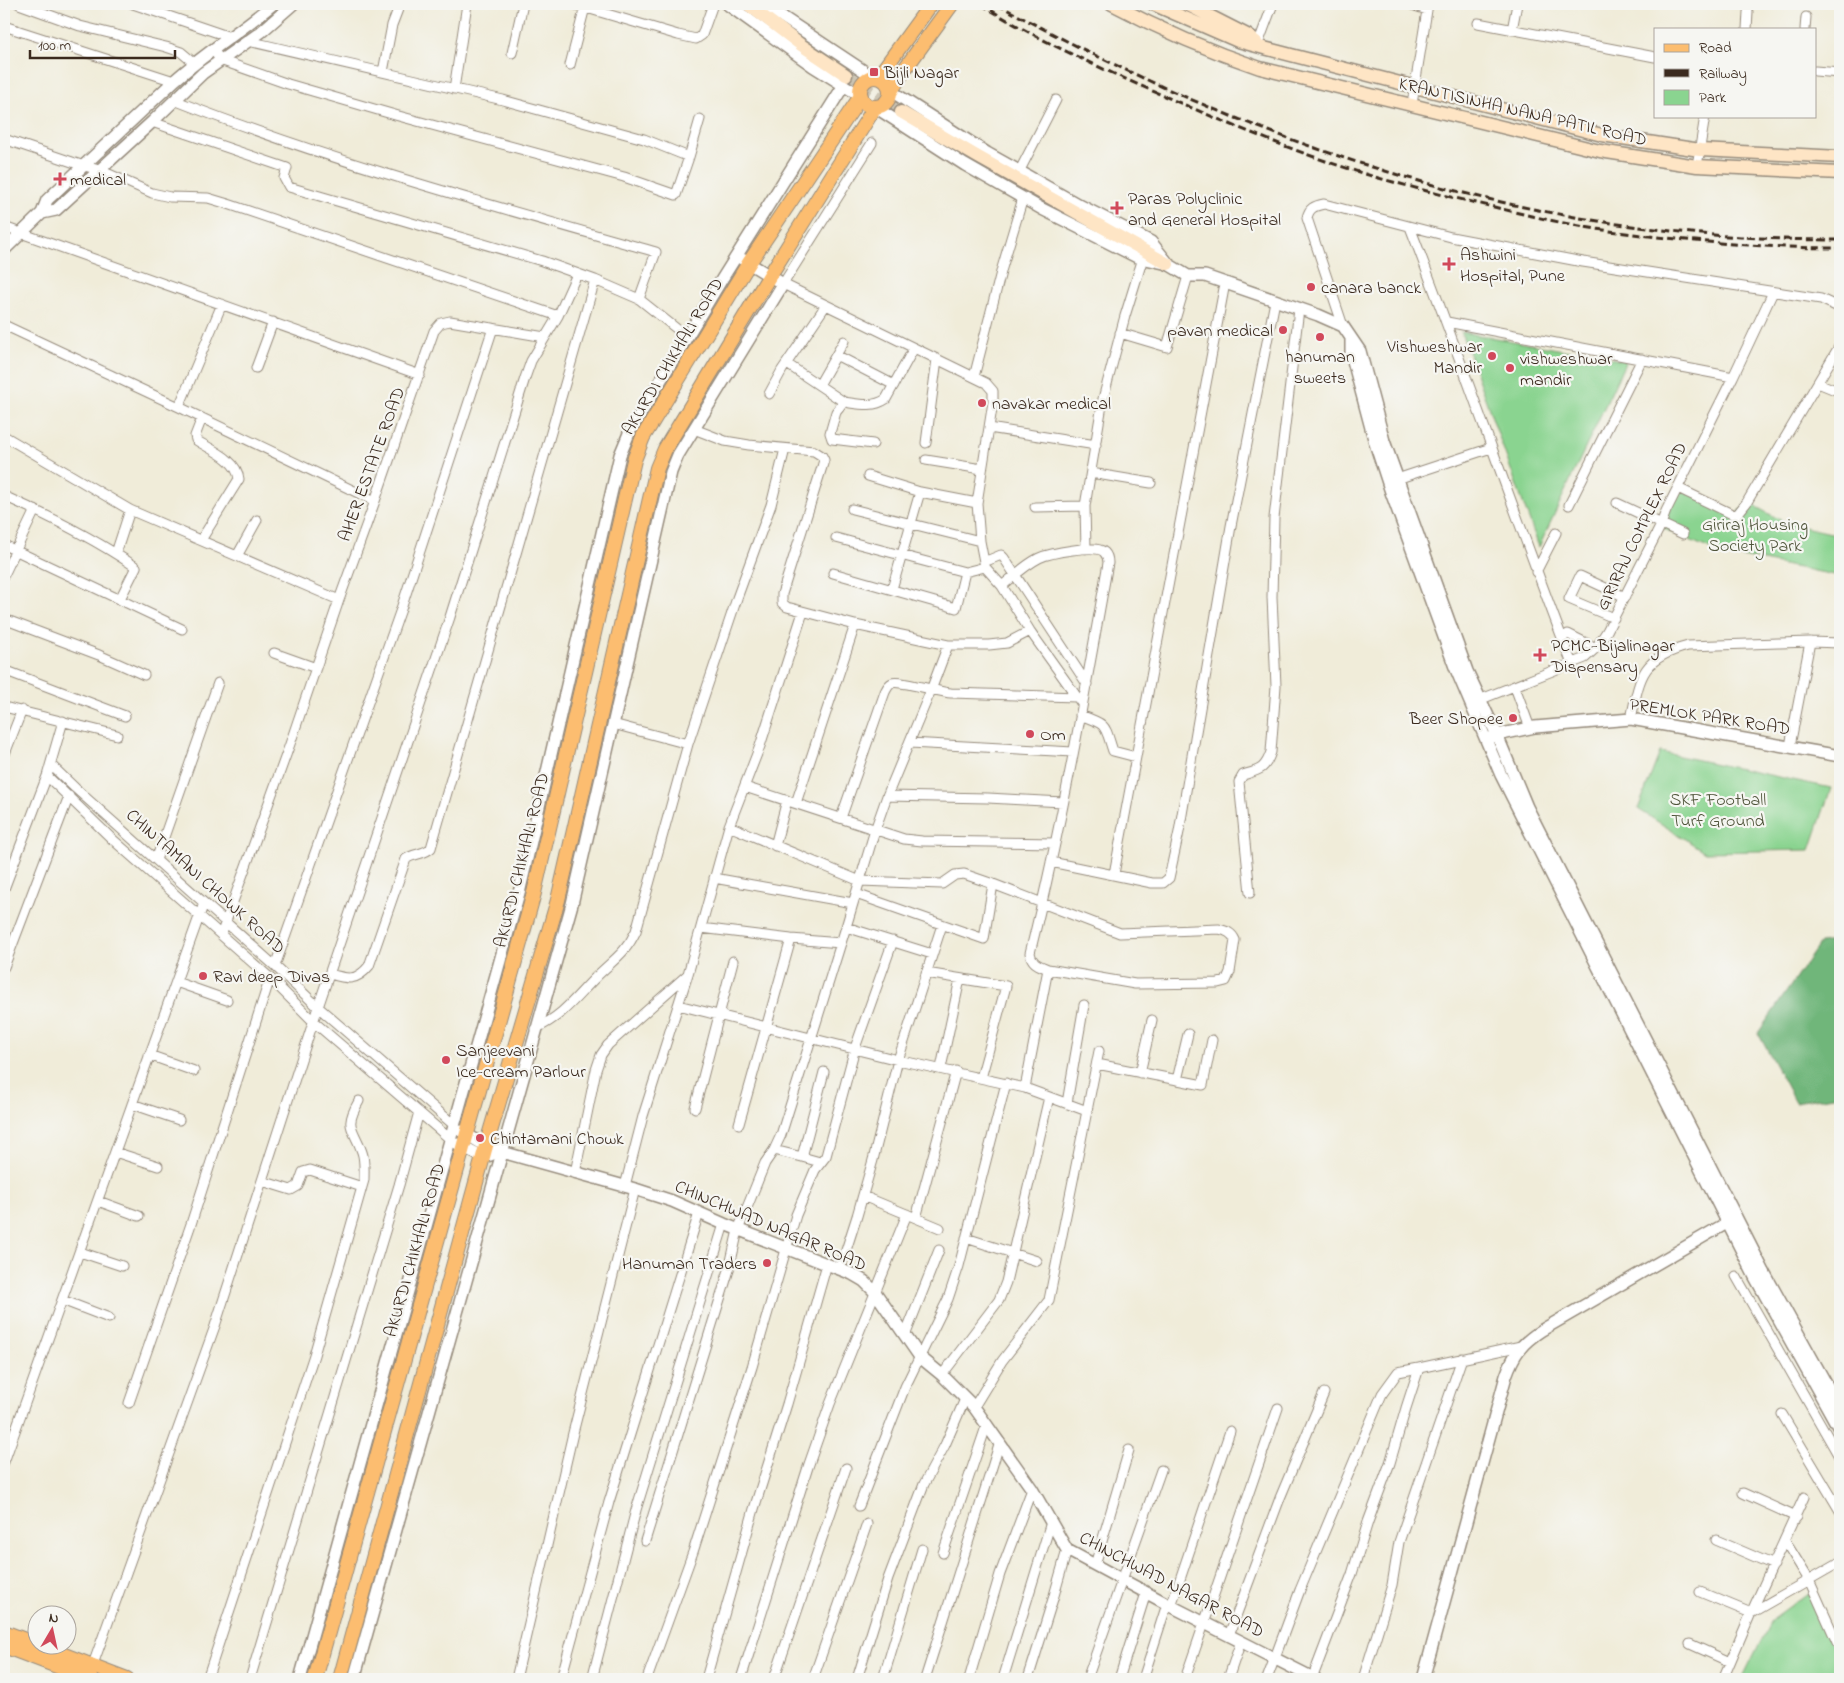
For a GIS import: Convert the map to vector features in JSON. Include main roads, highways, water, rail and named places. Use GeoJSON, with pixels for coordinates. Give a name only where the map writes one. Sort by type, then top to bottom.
{"type":"FeatureCollection","features":[{"type":"Feature","properties":{"kind":"main road"},"geometry":{"type":"LineString","coordinates":[[747,4],[845,80]]}},
{"type":"Feature","properties":{"kind":"main road"},"geometry":{"type":"LineString","coordinates":[[931,4],[875,77],[864,82],[861,86],[861,96],[866,104],[875,107],[885,104],[904,70],[952,4]]}},
{"type":"Feature","properties":{"kind":"main road","name":"KRANTISINHA NANA PATIL ROAD"},"geometry":{"type":"LineString","coordinates":[[1112,4],[1136,17],[1234,59],[1260,68],[1600,151],[1697,166],[1840,173]]}},
{"type":"Feature","properties":{"kind":"main road","name":"KRANTISINHA NANA PATIL ROAD"},"geometry":{"type":"LineString","coordinates":[[1153,4],[1238,41],[1602,135],[1700,150],[1840,157]]}},
{"type":"Feature","properties":{"kind":"main road"},"geometry":{"type":"LineString","coordinates":[[1186,4],[1247,35],[1260,46]]}},
{"type":"Feature","properties":{"kind":"main road"},"geometry":{"type":"LineString","coordinates":[[1234,59],[1238,41]]}},
{"type":"Feature","properties":{"kind":"main road"},"geometry":{"type":"LineString","coordinates":[[875,77],[886,82],[891,91]]}},
{"type":"Feature","properties":{"kind":"main road","name":"AKURDI CHIKHALI ROAD"},"geometry":{"type":"LineString","coordinates":[[315,1679],[534,893],[634,460],[643,437],[749,263],[861,96]]}},
{"type":"Feature","properties":{"kind":"main road"},"geometry":{"type":"LineString","coordinates":[[340,1679],[484,1152],[558,900],[657,468],[665,449],[770,275],[875,107]]}},
{"type":"Feature","properties":{"kind":"main road"},"geometry":{"type":"LineString","coordinates":[[901,112],[1168,264]]}},
{"type":"Feature","properties":{"kind":"main road"},"geometry":{"type":"LineString","coordinates":[[4,1632],[90,1675]]}},
{"type":"Feature","properties":{"kind":"main road"},"geometry":{"type":"LineString","coordinates":[[4,1646],[90,1675],[128,1679]]}},
{"type":"Feature","properties":{"kind":"tunnel"},"geometry":{"type":"LineString","coordinates":[[846,75],[901,112]]}},
{"type":"Feature","properties":{"kind":"railway"},"geometry":{"type":"LineString","coordinates":[[981,4],[1027,31],[1098,67],[1272,141],[1375,177],[1434,193],[1572,225],[1603,230],[1729,244],[1840,248]]}},
{"type":"Feature","properties":{"kind":"railway"},"geometry":{"type":"LineString","coordinates":[[997,4],[1070,43],[1144,79],[1220,112],[1298,142],[1376,168],[1456,191],[1537,210],[1645,228],[1729,236],[1840,240]]}},
{"type":"Feature","properties":{"kind":"place","name":"Bijli Nagar"},"geometry":{"type":"Point","coordinates":[874,72]}},
{"type":"Feature","properties":{"kind":"place","name":"medical"},"geometry":{"type":"Point","coordinates":[60,179]}},
{"type":"Feature","properties":{"kind":"place","name":"Paras Polyclinic and General Hospital"},"geometry":{"type":"Point","coordinates":[1117,208]}},
{"type":"Feature","properties":{"kind":"place","name":"Ashwini Hospital, Pune"},"geometry":{"type":"Point","coordinates":[1449,264]}},
{"type":"Feature","properties":{"kind":"place","name":"canara banck"},"geometry":{"type":"Point","coordinates":[1311,287]}},
{"type":"Feature","properties":{"kind":"place","name":"pavan medical"},"geometry":{"type":"Point","coordinates":[1283,330]}},
{"type":"Feature","properties":{"kind":"place","name":"hanuman sweets"},"geometry":{"type":"Point","coordinates":[1320,337]}},
{"type":"Feature","properties":{"kind":"place","name":"Vishweshwar Mandir"},"geometry":{"type":"Point","coordinates":[1492,356]}},
{"type":"Feature","properties":{"kind":"place","name":"vishweshwar mandir"},"geometry":{"type":"Point","coordinates":[1510,368]}},
{"type":"Feature","properties":{"kind":"place","name":"navakar medical"},"geometry":{"type":"Point","coordinates":[982,403]}},
{"type":"Feature","properties":{"kind":"place","name":"PCMC-Bijalinagar Dispensary"},"geometry":{"type":"Point","coordinates":[1540,655]}},
{"type":"Feature","properties":{"kind":"place","name":"Beer Shopee"},"geometry":{"type":"Point","coordinates":[1513,718]}},
{"type":"Feature","properties":{"kind":"place","name":"Om"},"geometry":{"type":"Point","coordinates":[1030,734]}},
{"type":"Feature","properties":{"kind":"place","name":"Ravi deep Divas"},"geometry":{"type":"Point","coordinates":[203,976]}},
{"type":"Feature","properties":{"kind":"place","name":"Sanjeevani Ice-cream Parlour"},"geometry":{"type":"Point","coordinates":[446,1060]}},
{"type":"Feature","properties":{"kind":"place","name":"Chintamani Chowk"},"geometry":{"type":"Point","coordinates":[480,1138]}},
{"type":"Feature","properties":{"kind":"place","name":"Hanuman Traders"},"geometry":{"type":"Point","coordinates":[767,1263]}},
{"type":"Feature","properties":{"kind":"park label","name":"Giriraj Housing Society Park"},"geometry":{"type":"Point","coordinates":[1755,534]}},
{"type":"Feature","properties":{"kind":"park label","name":"SKF Football Turf Ground"},"geometry":{"type":"Point","coordinates":[1718,810]}}]}
